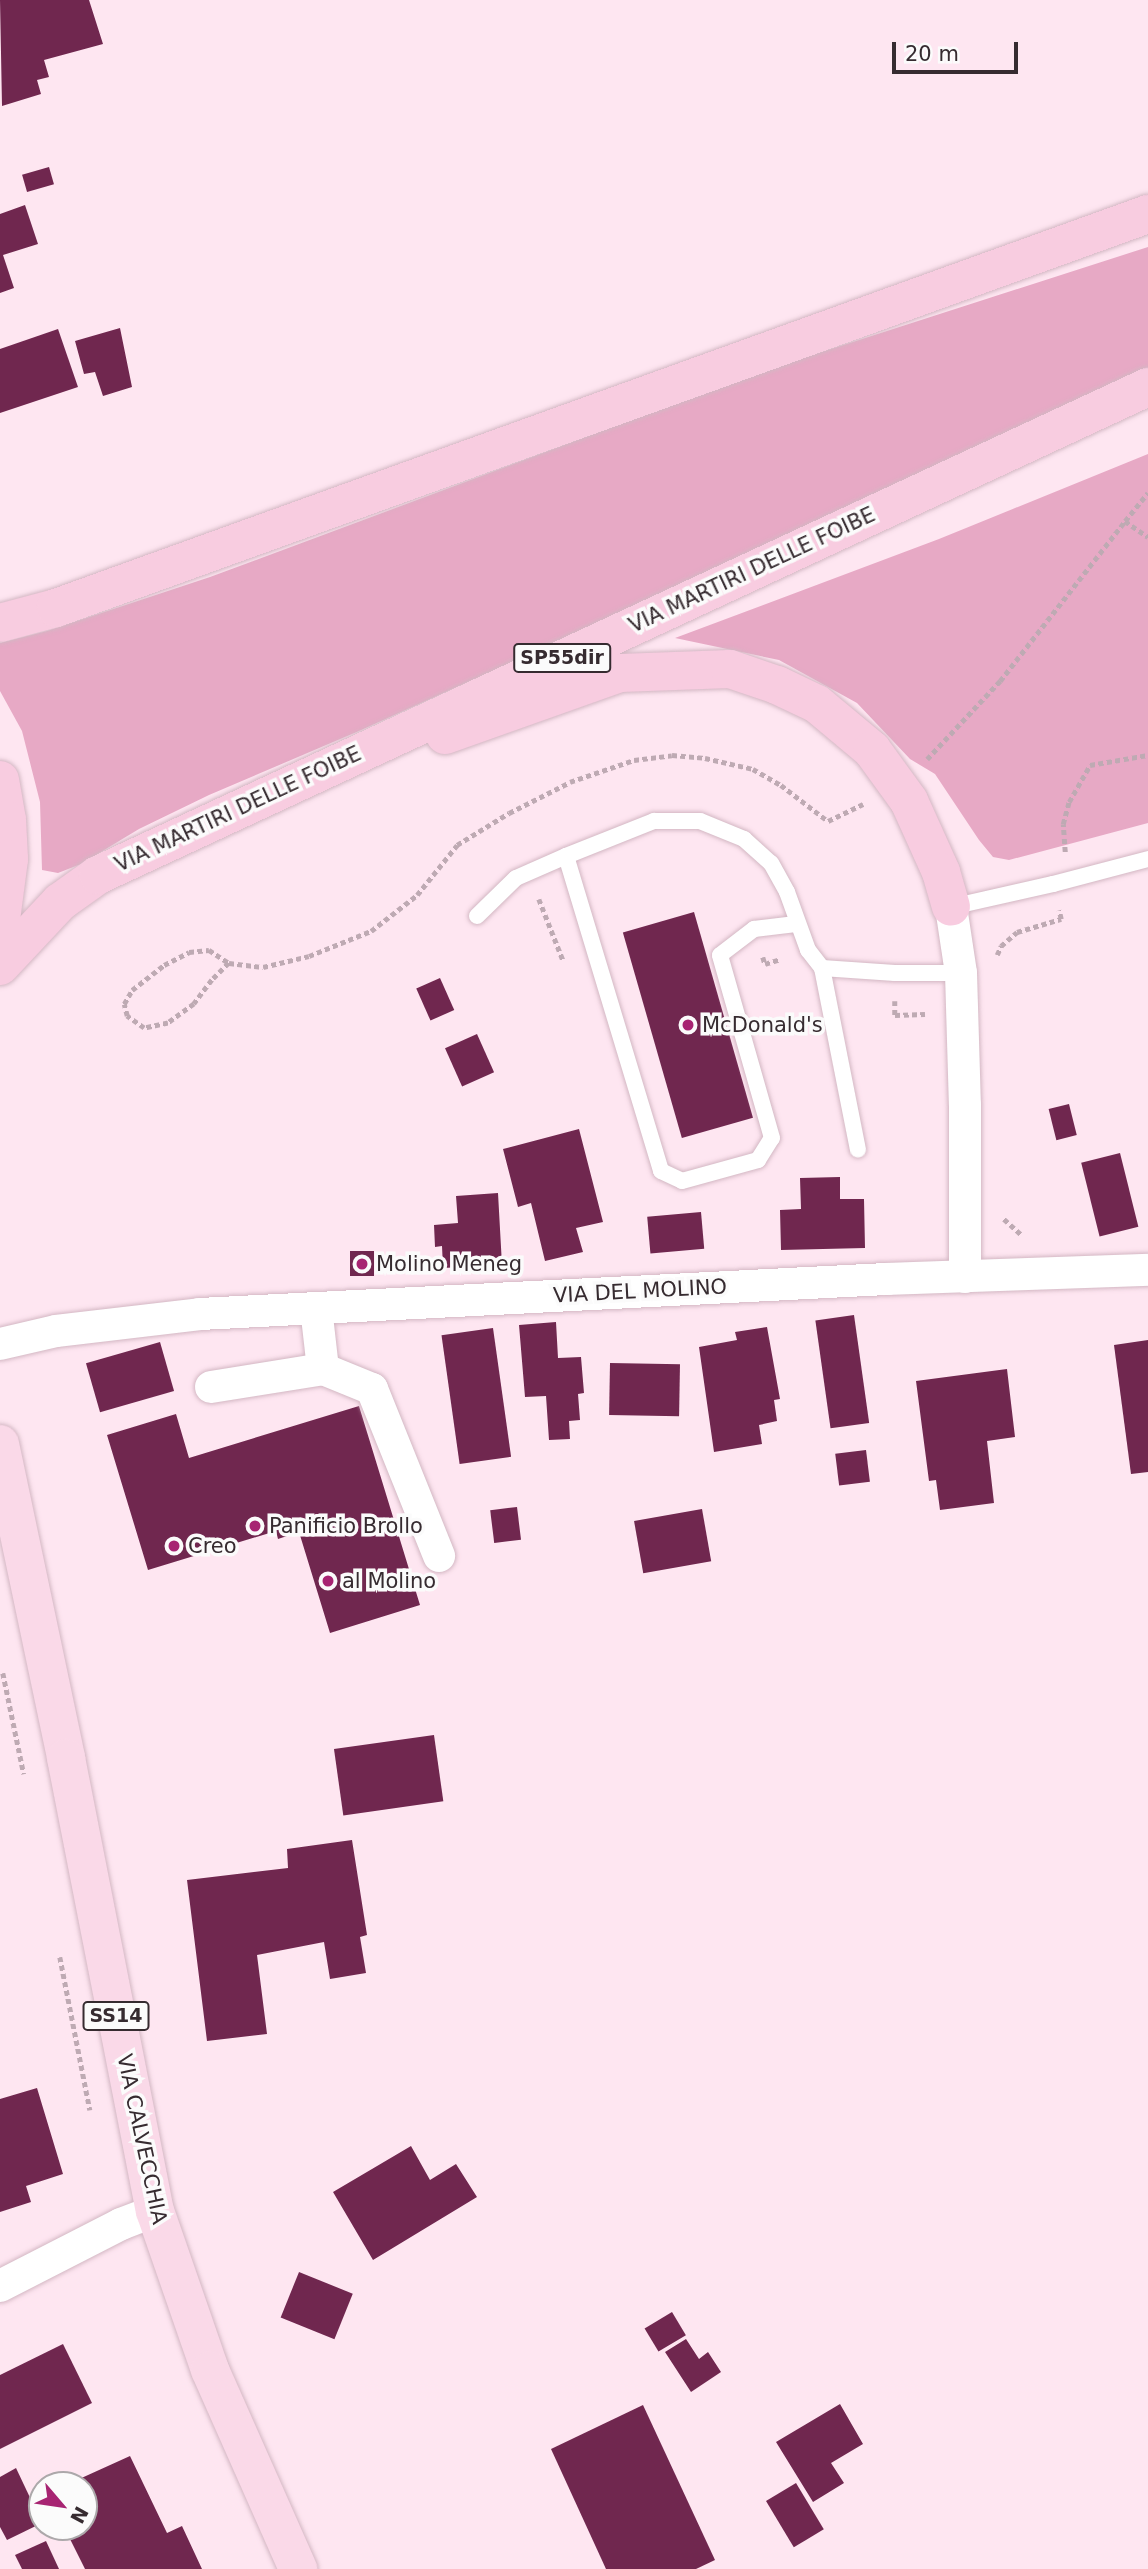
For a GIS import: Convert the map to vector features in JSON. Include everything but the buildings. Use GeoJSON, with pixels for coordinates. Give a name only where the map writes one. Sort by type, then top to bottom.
{"type":"FeatureCollection","features":[{"type":"Feature","properties":{"kind":"highway"},"geometry":{"type":"LineString","coordinates":[[0,623],[107,590],[1148,214]]}},
{"type":"Feature","properties":{"kind":"highway","name":"VIA MARTIRI DELLE FOIBE"},"geometry":{"type":"LineString","coordinates":[[0,966],[60,902],[98,875],[383,740],[1148,387]]}},
{"type":"Feature","properties":{"kind":"highway"},"geometry":{"type":"LineString","coordinates":[[383,740],[452,734],[620,673],[730,669],[777,685],[817,704],[872,750],[909,801],[941,872],[951,907]]}},
{"type":"Feature","properties":{"kind":"highway"},"geometry":{"type":"LineString","coordinates":[[0,780],[7,820],[9,859],[0,927]]}},
{"type":"Feature","properties":{"kind":"main road","name":"VIA CALVECCHIA"},"geometry":{"type":"LineString","coordinates":[[0,1444],[66,1758],[155,2211],[210,2370],[298,2569]]}},
{"type":"Feature","properties":{"kind":"street"},"geometry":{"type":"LineString","coordinates":[[951,907],[961,972],[965,1105],[965,1276]]}},
{"type":"Feature","properties":{"kind":"street","name":"VIA DEL MOLINO"},"geometry":{"type":"LineString","coordinates":[[0,1344],[56,1331],[200,1314],[965,1276],[1148,1270]]}},
{"type":"Feature","properties":{"kind":"street"},"geometry":{"type":"LineString","coordinates":[[317,1308],[323,1369]]}},
{"type":"Feature","properties":{"kind":"street"},"geometry":{"type":"LineString","coordinates":[[211,1387],[323,1369],[372,1389],[439,1556]]}},
{"type":"Feature","properties":{"kind":"street"},"geometry":{"type":"LineString","coordinates":[[0,2286],[121,2224],[155,2211]]}},
{"type":"Feature","properties":{"kind":"lane"},"geometry":{"type":"LineString","coordinates":[[477,916],[516,878],[654,821],[700,821],[744,839],[771,863],[788,892],[796,924],[808,950],[822,968],[858,1149]]}},
{"type":"Feature","properties":{"kind":"lane"},"geometry":{"type":"LineString","coordinates":[[566,856],[661,1171],[682,1181],[758,1160],[772,1138],[720,955],[754,929],[796,924]]}},
{"type":"Feature","properties":{"kind":"lane"},"geometry":{"type":"LineString","coordinates":[[951,907],[1148,859]]}},
{"type":"Feature","properties":{"kind":"lane"},"geometry":{"type":"LineString","coordinates":[[822,968],[895,973],[961,972]]}},
{"type":"Feature","properties":{"kind":"path"},"geometry":{"type":"LineString","coordinates":[[922,764],[953,735],[1000,681],[1148,493]]}},
{"type":"Feature","properties":{"kind":"path"},"geometry":{"type":"LineString","coordinates":[[1125,521],[1148,537]]}},
{"type":"Feature","properties":{"kind":"path"},"geometry":{"type":"LineString","coordinates":[[229,963],[194,1004],[168,1023],[144,1028],[127,1016],[124,1004],[132,990],[164,965],[189,952],[209,950],[229,963],[263,967],[309,956],[371,931],[417,895],[457,845],[509,813],[570,782],[634,760],[673,755],[705,758],[753,769],[781,785],[828,821],[871,800]]}},
{"type":"Feature","properties":{"kind":"path"},"geometry":{"type":"LineString","coordinates":[[1066,858],[1063,824],[1069,802],[1090,765],[1148,755]]}},
{"type":"Feature","properties":{"kind":"path"},"geometry":{"type":"LineString","coordinates":[[1002,1214],[1016,1232],[1030,1239]]}},
{"type":"Feature","properties":{"kind":"shaded area"},"geometry":{"type":"Polygon","coordinates":[[[1148,247],[1148,368],[772,545],[359,731],[209,795],[139,829],[81,864],[58,873],[42,870],[40,802],[22,731],[0,691],[0,643],[47,631],[210,577],[769,369],[1148,247]]]}},
{"type":"Feature","properties":{"kind":"shaded area"},"geometry":{"type":"Polygon","coordinates":[[[1148,454],[1148,823],[1009,860],[993,857],[935,774],[910,759],[857,703],[779,660],[675,638],[939,539],[1148,454]]]}},
{"type":"Feature","properties":{"kind":"place","name":"McDonald's"},"geometry":{"type":"Point","coordinates":[688,1025]}},
{"type":"Feature","properties":{"kind":"place","name":"Molino Meneg"},"geometry":{"type":"Point","coordinates":[362,1264]}},
{"type":"Feature","properties":{"kind":"place","name":"Panificio Brollo"},"geometry":{"type":"Point","coordinates":[255,1526]}},
{"type":"Feature","properties":{"kind":"place","name":"Creo"},"geometry":{"type":"Point","coordinates":[174,1546]}},
{"type":"Feature","properties":{"kind":"place","name":"al Molino"},"geometry":{"type":"Point","coordinates":[328,1581]}}]}
